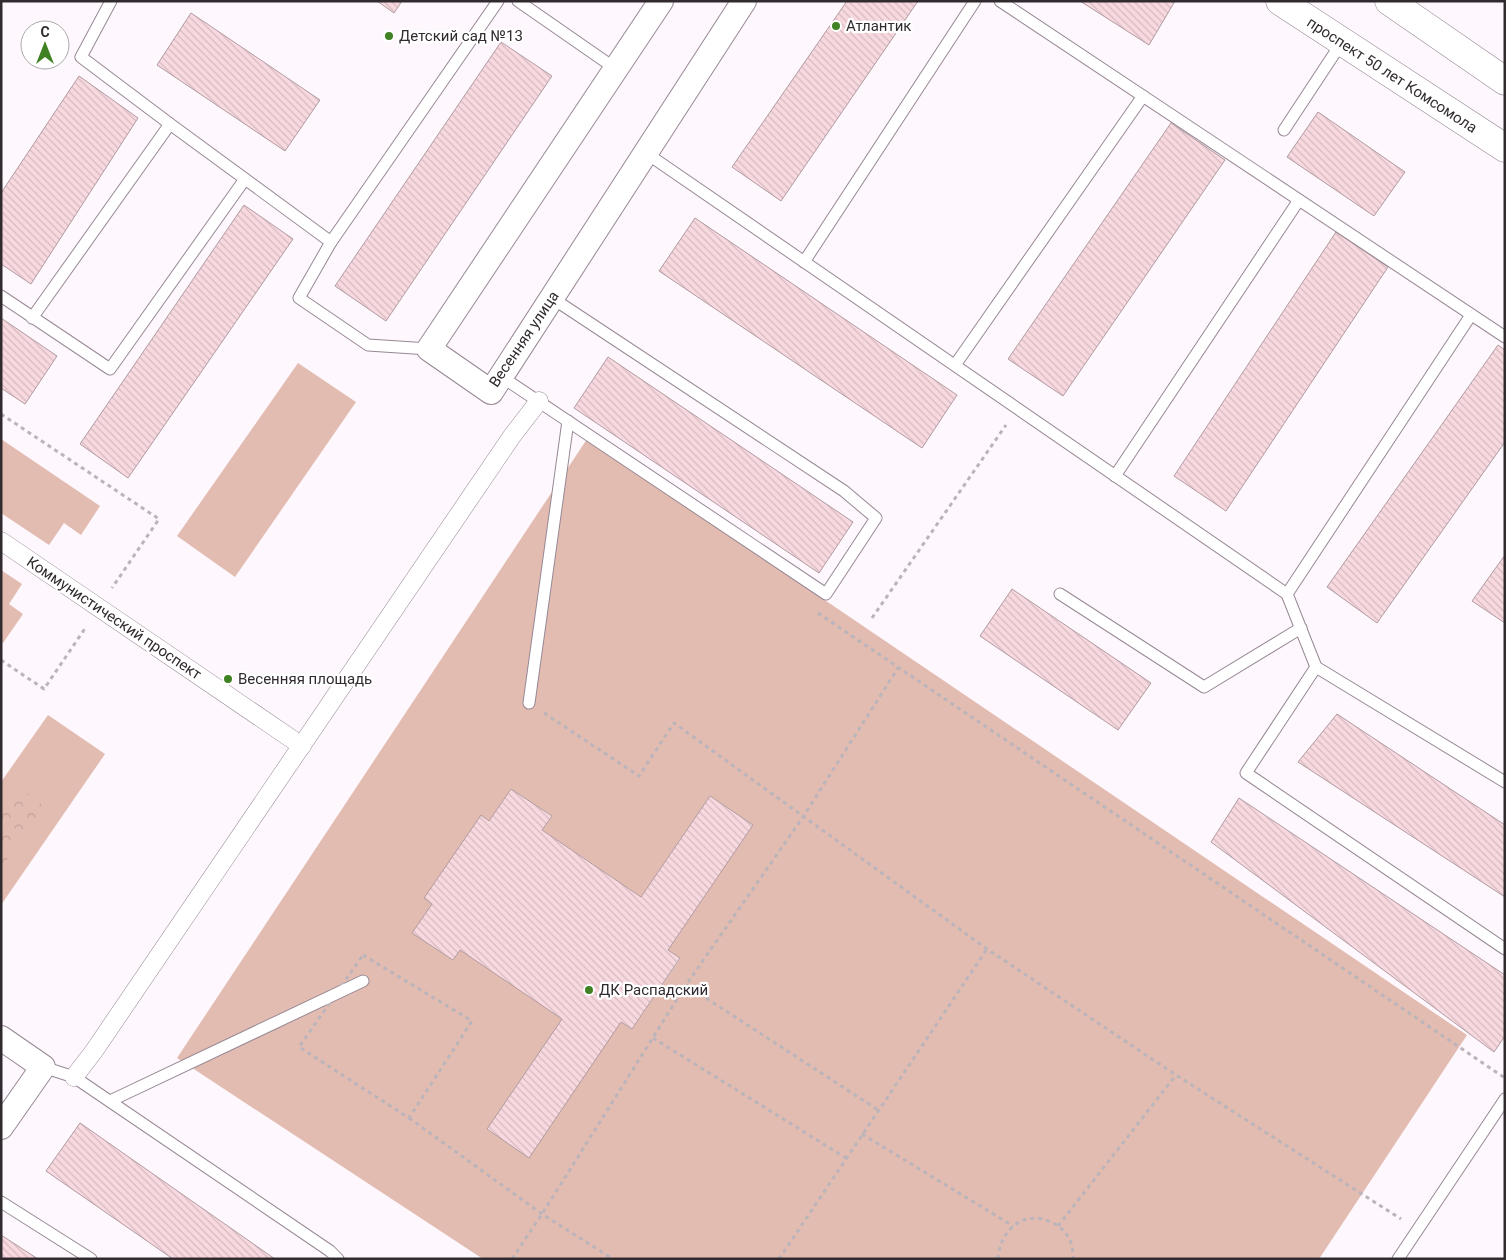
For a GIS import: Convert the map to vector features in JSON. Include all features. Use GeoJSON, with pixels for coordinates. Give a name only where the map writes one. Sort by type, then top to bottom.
{"type":"FeatureCollection","features":[{"type":"Feature","properties":{"kind":"main road","name":"проспект 50 лет Комсомола"},"geometry":{"type":"LineString","coordinates":[[1280,1],[1505,148]]}},
{"type":"Feature","properties":{"kind":"main road"},"geometry":{"type":"LineString","coordinates":[[1389,1],[1505,81]]}},
{"type":"Feature","properties":{"kind":"street"},"geometry":{"type":"LineString","coordinates":[[429,349],[662,1]]}},
{"type":"Feature","properties":{"kind":"street","name":"Весенняя улица"},"geometry":{"type":"LineString","coordinates":[[429,349],[491,392],[744,1]]}},
{"type":"Feature","properties":{"kind":"street"},"geometry":{"type":"LineString","coordinates":[[74,1077],[94,1051],[512,436],[538,401]]}},
{"type":"Feature","properties":{"kind":"street","name":"Коммунистический проспект"},"geometry":{"type":"LineString","coordinates":[[1,541],[302,746]]}},
{"type":"Feature","properties":{"kind":"street"},"geometry":{"type":"LineString","coordinates":[[1,1038],[43,1067],[1,1127]]}},
{"type":"Feature","properties":{"kind":"lane"},"geometry":{"type":"LineString","coordinates":[[111,1],[81,57],[331,242]]}},
{"type":"Feature","properties":{"kind":"lane"},"geometry":{"type":"LineString","coordinates":[[429,349],[368,345],[299,298],[331,242],[498,1]]}},
{"type":"Feature","properties":{"kind":"lane"},"geometry":{"type":"LineString","coordinates":[[518,1],[616,69]]}},
{"type":"Feature","properties":{"kind":"lane"},"geometry":{"type":"LineString","coordinates":[[804,262],[975,1]]}},
{"type":"Feature","properties":{"kind":"lane"},"geometry":{"type":"LineString","coordinates":[[1000,1],[1505,337]]}},
{"type":"Feature","properties":{"kind":"lane"},"geometry":{"type":"LineString","coordinates":[[1284,130],[1342,42]]}},
{"type":"Feature","properties":{"kind":"lane"},"geometry":{"type":"LineString","coordinates":[[955,365],[1143,96]]}},
{"type":"Feature","properties":{"kind":"lane"},"geometry":{"type":"LineString","coordinates":[[32,318],[170,124]]}},
{"type":"Feature","properties":{"kind":"lane"},"geometry":{"type":"LineString","coordinates":[[646,152],[1287,594],[1316,666],[1505,782]]}},
{"type":"Feature","properties":{"kind":"lane"},"geometry":{"type":"LineString","coordinates":[[1,296],[110,369],[245,179]]}},
{"type":"Feature","properties":{"kind":"lane"},"geometry":{"type":"LineString","coordinates":[[1115,476],[1299,200]]}},
{"type":"Feature","properties":{"kind":"lane"},"geometry":{"type":"LineString","coordinates":[[502,376],[826,594],[876,518],[844,491],[552,298]]}},
{"type":"Feature","properties":{"kind":"lane"},"geometry":{"type":"LineString","coordinates":[[1287,594],[1471,315]]}},
{"type":"Feature","properties":{"kind":"lane"},"geometry":{"type":"LineString","coordinates":[[528,704],[568,420]]}},
{"type":"Feature","properties":{"kind":"lane"},"geometry":{"type":"LineString","coordinates":[[1060,594],[1204,687],[1300,628]]}},
{"type":"Feature","properties":{"kind":"lane"},"geometry":{"type":"LineString","coordinates":[[1316,666],[1246,773],[1505,948]]}},
{"type":"Feature","properties":{"kind":"lane"},"geometry":{"type":"LineString","coordinates":[[110,1101],[363,981]]}},
{"type":"Feature","properties":{"kind":"lane"},"geometry":{"type":"LineString","coordinates":[[43,1067],[74,1077],[330,1251],[338,1259]]}},
{"type":"Feature","properties":{"kind":"lane"},"geometry":{"type":"LineString","coordinates":[[1398,1259],[1505,1099]]}},
{"type":"Feature","properties":{"kind":"lane"},"geometry":{"type":"LineString","coordinates":[[1,1202],[90,1259]]}},
{"type":"Feature","properties":{"kind":"path"},"geometry":{"type":"LineString","coordinates":[[872,618],[1018,408]]}},
{"type":"Feature","properties":{"kind":"path"},"geometry":{"type":"LineString","coordinates":[[1,414],[159,519]]}},
{"type":"Feature","properties":{"kind":"path"},"geometry":{"type":"LineString","coordinates":[[816,612],[1505,1078]]}},
{"type":"Feature","properties":{"kind":"path"},"geometry":{"type":"LineString","coordinates":[[1,660],[44,689]]}},
{"type":"Feature","properties":{"kind":"path"},"geometry":{"type":"LineString","coordinates":[[512,1259],[686,986],[802,817],[898,668]]}},
{"type":"Feature","properties":{"kind":"path"},"geometry":{"type":"LineString","coordinates":[[528,704],[639,776],[674,723],[987,949],[1176,1075],[1417,1230]]}},
{"type":"Feature","properties":{"kind":"path"},"geometry":{"type":"LineString","coordinates":[[779,1259],[987,949]]}},
{"type":"Feature","properties":{"kind":"path"},"geometry":{"type":"LineString","coordinates":[[409,1118],[472,1022],[363,955],[299,1047],[409,1118],[542,1214],[613,1259]]}},
{"type":"Feature","properties":{"kind":"path"},"geometry":{"type":"LineString","coordinates":[[686,986],[878,1110]]}},
{"type":"Feature","properties":{"kind":"path"},"geometry":{"type":"LineString","coordinates":[[653,1038],[846,1158]]}},
{"type":"Feature","properties":{"kind":"path"},"geometry":{"type":"LineString","coordinates":[[1058,1226],[1176,1075]]}},
{"type":"Feature","properties":{"kind":"path"},"geometry":{"type":"LineString","coordinates":[[862,1134],[1013,1226]]}},
{"type":"Feature","properties":{"kind":"path"},"geometry":{"type":"LineString","coordinates":[[998,1259],[999,1247],[1003,1238],[1013,1226],[1024,1220],[1036,1218],[1046,1220],[1065,1232],[1071,1243],[1073,1259]]}},
{"type":"Feature","properties":{"kind":"green space"},"geometry":{"type":"Polygon","coordinates":[[[298,363],[356,402],[235,577],[177,536],[298,363]]]}},
{"type":"Feature","properties":{"kind":"green space"},"geometry":{"type":"Polygon","coordinates":[[[1,439],[100,506],[81,535],[64,523],[49,545],[1,513],[1,439]]]}},
{"type":"Feature","properties":{"kind":"green space"},"geometry":{"type":"Polygon","coordinates":[[[587,439],[1467,1035],[1319,1259],[483,1259],[177,1058],[587,439]],[[511,789],[489,821],[481,816],[425,898],[432,904],[413,933],[453,960],[460,950],[621,1022],[632,1029],[680,959],[668,950],[753,825],[710,796],[641,897],[542,830],[552,816],[511,789]]]}},
{"type":"Feature","properties":{"kind":"green space"},"geometry":{"type":"Polygon","coordinates":[[[1,570],[22,584],[9,604],[23,614],[3,643],[1,641],[1,570]]]}},
{"type":"Feature","properties":{"kind":"green space"},"geometry":{"type":"Polygon","coordinates":[[[48,715],[105,754],[1,905],[1,782],[48,715]]]}},
{"type":"Feature","properties":{"kind":"green space"},"geometry":{"type":"Polygon","coordinates":[[[21,789],[45,807],[1,868],[1,816],[21,789]]]}},
{"type":"Feature","properties":{"kind":"building"},"geometry":{"type":"Polygon","coordinates":[[[377,1],[402,1],[394,13],[377,1]]]}},
{"type":"Feature","properties":{"kind":"building"},"geometry":{"type":"Polygon","coordinates":[[[847,1],[918,1],[781,201],[732,167],[847,1]]]}},
{"type":"Feature","properties":{"kind":"building"},"geometry":{"type":"Polygon","coordinates":[[[1080,1],[1175,1],[1149,45],[1080,1]]]}},
{"type":"Feature","properties":{"kind":"building"},"geometry":{"type":"Polygon","coordinates":[[[191,13],[320,100],[285,151],[157,65],[191,13]]]}},
{"type":"Feature","properties":{"kind":"building"},"geometry":{"type":"Polygon","coordinates":[[[501,42],[552,76],[386,321],[335,286],[501,42]]]}},
{"type":"Feature","properties":{"kind":"building"},"geometry":{"type":"Polygon","coordinates":[[[79,76],[138,118],[31,284],[1,264],[1,193],[79,76]]]}},
{"type":"Feature","properties":{"kind":"building"},"geometry":{"type":"Polygon","coordinates":[[[1318,112],[1405,172],[1374,216],[1287,157],[1318,112]]]}},
{"type":"Feature","properties":{"kind":"building"},"geometry":{"type":"Polygon","coordinates":[[[1171,123],[1225,160],[1063,396],[1008,359],[1171,123]]]}},
{"type":"Feature","properties":{"kind":"building"},"geometry":{"type":"Polygon","coordinates":[[[244,205],[293,239],[128,478],[80,444],[244,205]]]}},
{"type":"Feature","properties":{"kind":"building"},"geometry":{"type":"Polygon","coordinates":[[[695,218],[957,395],[922,448],[659,271],[695,218]]]}},
{"type":"Feature","properties":{"kind":"building"},"geometry":{"type":"Polygon","coordinates":[[[1336,232],[1388,267],[1226,511],[1174,476],[1336,232]]]}},
{"type":"Feature","properties":{"kind":"building"},"geometry":{"type":"Polygon","coordinates":[[[1,318],[57,356],[25,404],[1,388],[1,318]]]}},
{"type":"Feature","properties":{"kind":"building"},"geometry":{"type":"Polygon","coordinates":[[[1498,345],[1505,350],[1505,442],[1377,623],[1327,587],[1498,345]]]}},
{"type":"Feature","properties":{"kind":"building"},"geometry":{"type":"Polygon","coordinates":[[[608,357],[853,522],[819,573],[574,408],[608,357]]]}},
{"type":"Feature","properties":{"kind":"building"},"geometry":{"type":"Polygon","coordinates":[[[1505,555],[1505,623],[1472,601],[1505,555]]]}},
{"type":"Feature","properties":{"kind":"building"},"geometry":{"type":"Polygon","coordinates":[[[1012,589],[1151,683],[1118,730],[980,636],[1012,589]]]}},
{"type":"Feature","properties":{"kind":"building"},"geometry":{"type":"Polygon","coordinates":[[[1337,714],[1505,825],[1505,897],[1298,762],[1337,714]]]}},
{"type":"Feature","properties":{"kind":"building","name":"ДК Распадский"},"geometry":{"type":"Polygon","coordinates":[[[511,789],[552,816],[542,830],[641,897],[710,796],[753,825],[668,950],[680,958],[632,1029],[621,1022],[529,1158],[487,1129],[562,1019],[460,950],[453,960],[412,933],[432,904],[424,898],[481,815],[489,821],[511,789]]]}},
{"type":"Feature","properties":{"kind":"building"},"geometry":{"type":"Polygon","coordinates":[[[1239,798],[1505,975],[1505,1036],[1494,1052],[1211,842],[1239,798]]]}},
{"type":"Feature","properties":{"kind":"building"},"geometry":{"type":"Polygon","coordinates":[[[80,1123],[275,1259],[173,1259],[46,1171],[80,1123]]]}},
{"type":"Feature","properties":{"kind":"building"},"geometry":{"type":"Polygon","coordinates":[[[1,1235],[38,1259],[1,1259],[1,1235]]]}},
{"type":"Feature","properties":{"kind":"place","name":"Атлантик"},"geometry":{"type":"Point","coordinates":[836,26]}},
{"type":"Feature","properties":{"kind":"place","name":"Детский сад №13"},"geometry":{"type":"Point","coordinates":[389,36]}},
{"type":"Feature","properties":{"kind":"place","name":"Весенняя площадь"},"geometry":{"type":"Point","coordinates":[228,679]}},
{"type":"Feature","properties":{"kind":"place","name":"ДК Распадский"},"geometry":{"type":"Point","coordinates":[589,990]}}]}
